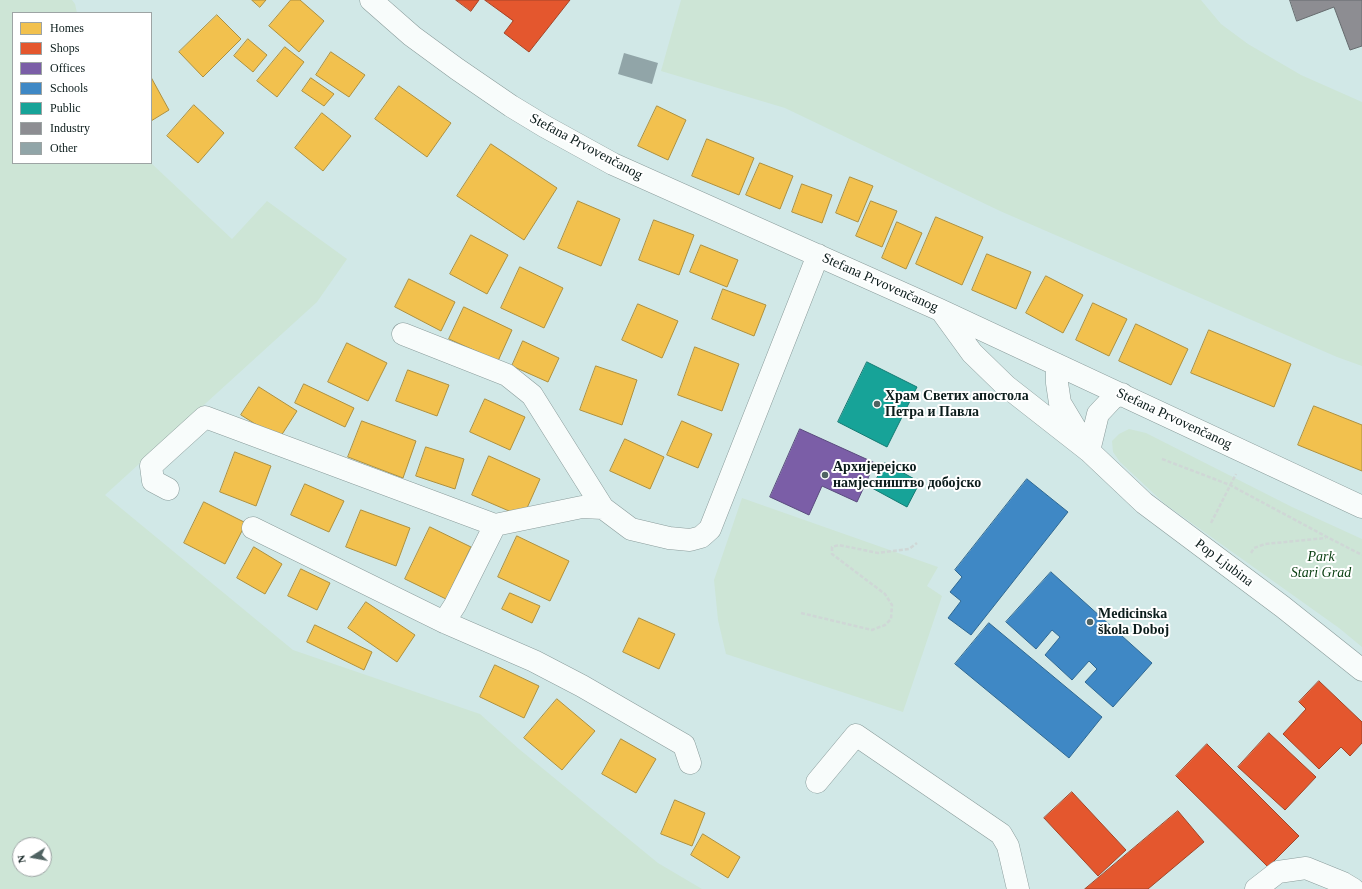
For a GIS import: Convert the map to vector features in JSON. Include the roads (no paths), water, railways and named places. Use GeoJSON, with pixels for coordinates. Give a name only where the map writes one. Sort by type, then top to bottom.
{"type":"FeatureCollection","features":[{"type":"Feature","properties":{"kind":"street"},"geometry":{"type":"LineString","coordinates":[[371,0],[412,36]]}},
{"type":"Feature","properties":{"kind":"street"},"geometry":{"type":"LineString","coordinates":[[390,0],[400,22],[412,36]]}},
{"type":"Feature","properties":{"kind":"street","name":"Stefana Prvovenčanog"},"geometry":{"type":"LineString","coordinates":[[412,36],[511,106],[613,164],[940,310],[1362,507]]}},
{"type":"Feature","properties":{"kind":"street"},"geometry":{"type":"LineString","coordinates":[[403,334],[507,375],[532,395],[603,508],[631,529],[669,538],[690,540],[701,537],[710,529],[818,255]]}},
{"type":"Feature","properties":{"kind":"street"},"geometry":{"type":"LineString","coordinates":[[940,310],[972,353],[1006,386],[1089,451]]}},
{"type":"Feature","properties":{"kind":"street"},"geometry":{"type":"LineString","coordinates":[[1057,365],[1057,383],[1060,403],[1089,451]]}},
{"type":"Feature","properties":{"kind":"street"},"geometry":{"type":"LineString","coordinates":[[1089,451],[1098,414],[1113,398],[1122,394]]}},
{"type":"Feature","properties":{"kind":"street"},"geometry":{"type":"LineString","coordinates":[[168,489],[154,481],[151,466],[204,417],[495,524],[582,507],[603,508]]}},
{"type":"Feature","properties":{"kind":"street","name":"Pop Ljubina"},"geometry":{"type":"LineString","coordinates":[[1089,451],[1144,503],[1283,607],[1362,670]]}},
{"type":"Feature","properties":{"kind":"street"},"geometry":{"type":"LineString","coordinates":[[444,622],[455,605],[495,524]]}},
{"type":"Feature","properties":{"kind":"street"},"geometry":{"type":"LineString","coordinates":[[253,528],[444,622],[534,661],[582,686],[684,746],[690,763]]}},
{"type":"Feature","properties":{"kind":"street"},"geometry":{"type":"LineString","coordinates":[[817,782],[856,735],[1001,834],[1008,846],[1018,889]]}},
{"type":"Feature","properties":{"kind":"street"},"geometry":{"type":"LineString","coordinates":[[1256,889],[1278,872],[1306,868],[1343,883],[1353,889]]}},
{"type":"Feature","properties":{"kind":"place","name":"Храм Светих апостола Петра и Павла"},"geometry":{"type":"Point","coordinates":[877,404]}},
{"type":"Feature","properties":{"kind":"place","name":"Архијерејско намјесништво добојско"},"geometry":{"type":"Point","coordinates":[825,475]}},
{"type":"Feature","properties":{"kind":"place","name":"Medicinska škola Doboj"},"geometry":{"type":"Point","coordinates":[1090,622]}},
{"type":"Feature","properties":{"kind":"park label","name":"Park Stari Grad"},"geometry":{"type":"Point","coordinates":[1321,566]}}]}
